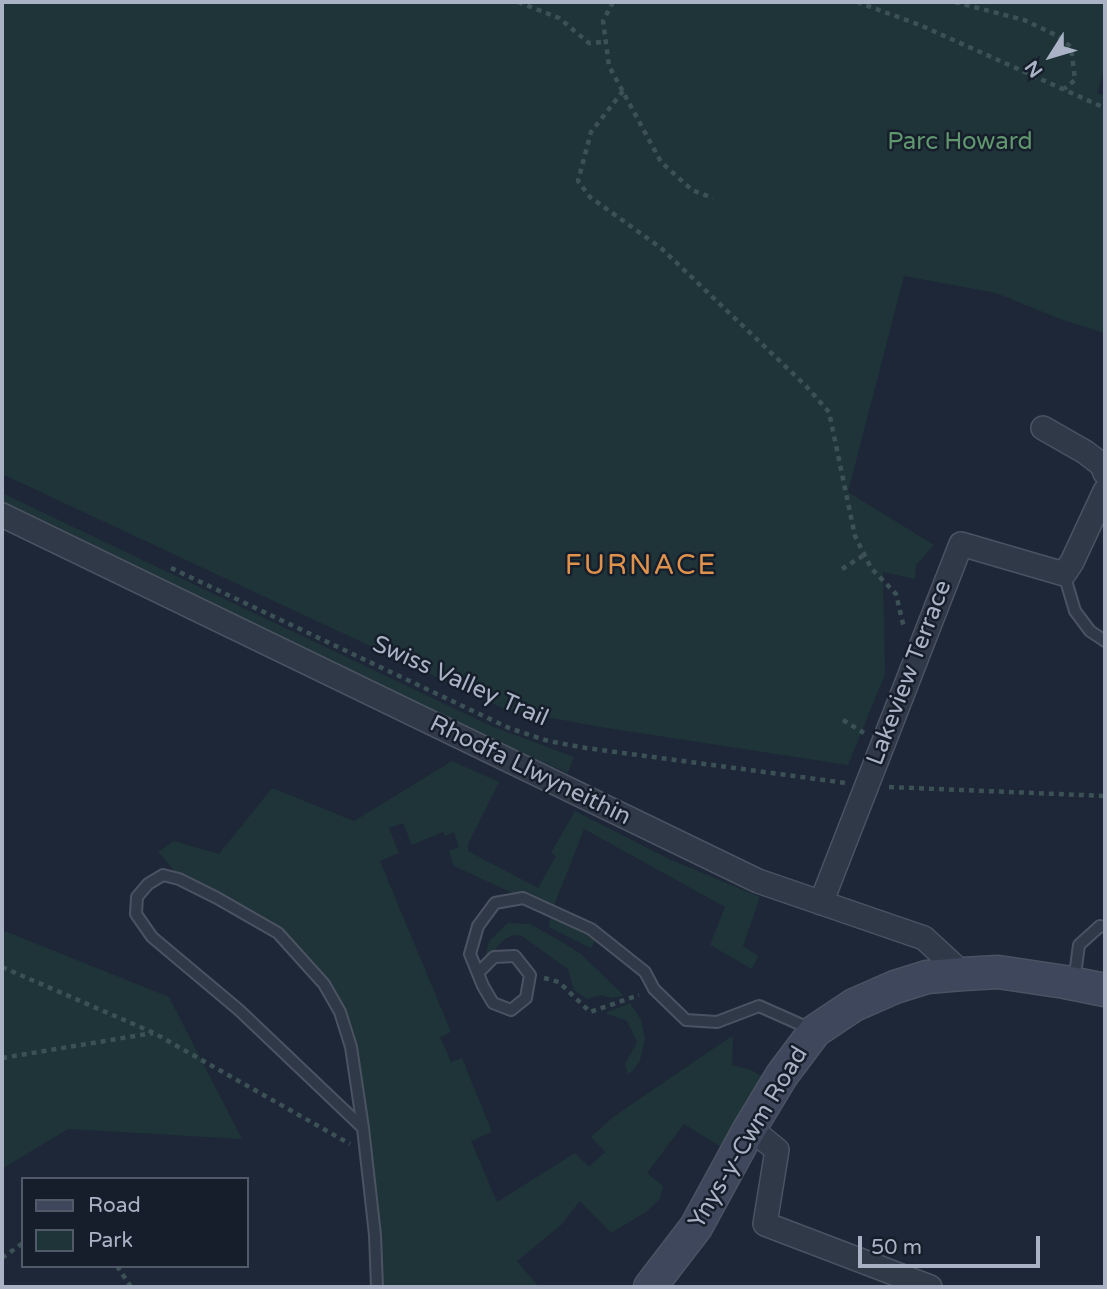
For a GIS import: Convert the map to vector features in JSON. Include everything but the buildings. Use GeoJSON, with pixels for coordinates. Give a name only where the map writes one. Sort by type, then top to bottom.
{"type":"FeatureCollection","features":[{"type":"Feature","properties":{"kind":"main road","name":"Ynys-y-Cwm Road"},"geometry":{"type":"LineString","coordinates":[[650,1287],[696,1227],[782,1074],[815,1031],[854,1005],[895,987],[927,977],[963,974],[998,972],[1105,990]]}},
{"type":"Feature","properties":{"kind":"street"},"geometry":{"type":"LineString","coordinates":[[1042,428],[1085,452],[1102,465],[1105,473]]}},
{"type":"Feature","properties":{"kind":"street"},"geometry":{"type":"LineString","coordinates":[[1064,574],[1105,491]]}},
{"type":"Feature","properties":{"kind":"street","name":"Rhodfa Llwyneithin"},"geometry":{"type":"LineString","coordinates":[[2,515],[758,881],[924,938],[963,974]]}},
{"type":"Feature","properties":{"kind":"street","name":"Lakeview Terrace"},"geometry":{"type":"LineString","coordinates":[[821,902],[919,653],[930,604],[961,544],[1064,574]]}},
{"type":"Feature","properties":{"kind":"street"},"geometry":{"type":"LineString","coordinates":[[750,1128],[777,1150],[765,1224],[930,1287]]}},
{"type":"Feature","properties":{"kind":"lane"},"geometry":{"type":"LineString","coordinates":[[1064,574],[1075,611],[1090,631],[1105,640]]}},
{"type":"Feature","properties":{"kind":"lane"},"geometry":{"type":"LineString","coordinates":[[363,1128],[239,1010],[152,937],[135,914],[137,897],[148,884],[163,875],[179,879],[278,933],[324,984],[340,1012],[351,1047],[363,1128],[375,1235],[377,1287]]}},
{"type":"Feature","properties":{"kind":"lane"},"geometry":{"type":"LineString","coordinates":[[479,972],[494,957],[515,956],[530,975],[526,998],[511,1010],[493,1003],[470,954],[478,926],[495,903],[523,898],[592,929],[645,972],[654,989],[686,1020],[717,1022],[759,1006],[815,1031]]}},
{"type":"Feature","properties":{"kind":"lane"},"geometry":{"type":"LineString","coordinates":[[1074,984],[1079,945],[1100,926],[1105,926]]}},
{"type":"Feature","properties":{"kind":"path"},"geometry":{"type":"LineString","coordinates":[[518,2],[559,18],[589,43],[606,42]]}},
{"type":"Feature","properties":{"kind":"path"},"geometry":{"type":"LineString","coordinates":[[613,2],[603,21],[609,66],[661,162],[692,190],[713,198]]}},
{"type":"Feature","properties":{"kind":"path"},"geometry":{"type":"LineString","coordinates":[[858,2],[920,25],[1105,108]]}},
{"type":"Feature","properties":{"kind":"path"},"geometry":{"type":"LineString","coordinates":[[956,2],[1024,20],[1058,36],[1070,47],[1075,80],[1063,89]]}},
{"type":"Feature","properties":{"kind":"path"},"geometry":{"type":"LineString","coordinates":[[623,91],[591,132],[578,181],[590,197],[661,248],[805,384],[829,412],[855,536],[871,568],[896,594],[902,625],[919,653]]}},
{"type":"Feature","properties":{"kind":"path"},"geometry":{"type":"LineString","coordinates":[[842,569],[864,555]]}},
{"type":"Feature","properties":{"kind":"path","name":"Swiss Valley Trail"},"geometry":{"type":"LineString","coordinates":[[163,564],[509,728],[548,741],[866,786],[1105,796]]}},
{"type":"Feature","properties":{"kind":"path"},"geometry":{"type":"LineString","coordinates":[[2,967],[154,1033],[366,1153]]}},
{"type":"Feature","properties":{"kind":"path"},"geometry":{"type":"LineString","coordinates":[[559,982],[590,1012],[654,989]]}},
{"type":"Feature","properties":{"kind":"path"},"geometry":{"type":"LineString","coordinates":[[2,1058],[154,1033]]}},
{"type":"Feature","properties":{"kind":"path"},"geometry":{"type":"LineString","coordinates":[[2,1258],[21,1244]]}},
{"type":"Feature","properties":{"kind":"path"},"geometry":{"type":"LineString","coordinates":[[118,1268],[131,1287]]}},
{"type":"Feature","properties":{"kind":"green space","name":"Parc Howard"},"geometry":{"type":"Polygon","coordinates":[[[2,2],[1105,2],[1105,68],[1097,93],[1105,96],[1105,333],[1060,319],[996,293],[904,276],[848,492],[934,545],[916,565],[915,579],[883,572],[885,674],[848,765],[507,710],[2,474],[2,2]]]}},
{"type":"Feature","properties":{"kind":"green space"},"geometry":{"type":"Polygon","coordinates":[[[2,493],[491,726],[574,757],[568,773],[445,719],[2,503],[2,493]]]}},
{"type":"Feature","properties":{"kind":"green space"},"geometry":{"type":"Polygon","coordinates":[[[452,761],[499,782],[468,844],[468,851],[538,888],[556,856],[551,853],[575,811],[669,859],[760,897],[743,946],[758,956],[752,969],[710,945],[725,907],[584,829],[552,911],[598,935],[591,948],[549,927],[551,911],[454,866],[449,851],[459,847],[454,832],[445,836],[443,832],[412,845],[403,823],[389,828],[399,853],[380,861],[451,1032],[440,1037],[451,1062],[462,1058],[492,1132],[471,1141],[497,1202],[575,1153],[589,1167],[605,1152],[591,1137],[613,1117],[729,1038],[733,1037],[732,1065],[762,1076],[721,1147],[684,1124],[647,1173],[663,1186],[660,1199],[646,1212],[611,1233],[580,1201],[561,1225],[517,1261],[539,1287],[373,1287],[382,1281],[365,1130],[342,1011],[279,930],[180,877],[158,852],[174,841],[219,854],[272,788],[354,821],[452,761]]]}},
{"type":"Feature","properties":{"kind":"green space"},"geometry":{"type":"Polygon","coordinates":[[[508,923],[530,924],[581,954],[624,996],[612,998],[601,995],[587,999],[574,990],[568,969],[522,936],[514,935],[505,939],[497,947],[490,964],[484,962],[489,941],[508,923]]]}},
{"type":"Feature","properties":{"kind":"green space"},"geometry":{"type":"Polygon","coordinates":[[[2,930],[169,997],[242,1139],[68,1129],[2,1169],[2,930]]]}},
{"type":"Feature","properties":{"kind":"green space"},"geometry":{"type":"Polygon","coordinates":[[[630,1003],[641,1020],[645,1039],[640,1060],[628,1074],[625,1064],[637,1042],[627,1021],[605,1013],[630,1003]]]}},
{"type":"Feature","properties":{"kind":"district","name":"FURNACE"},"geometry":{"type":"Point","coordinates":[641,567]}}]}
